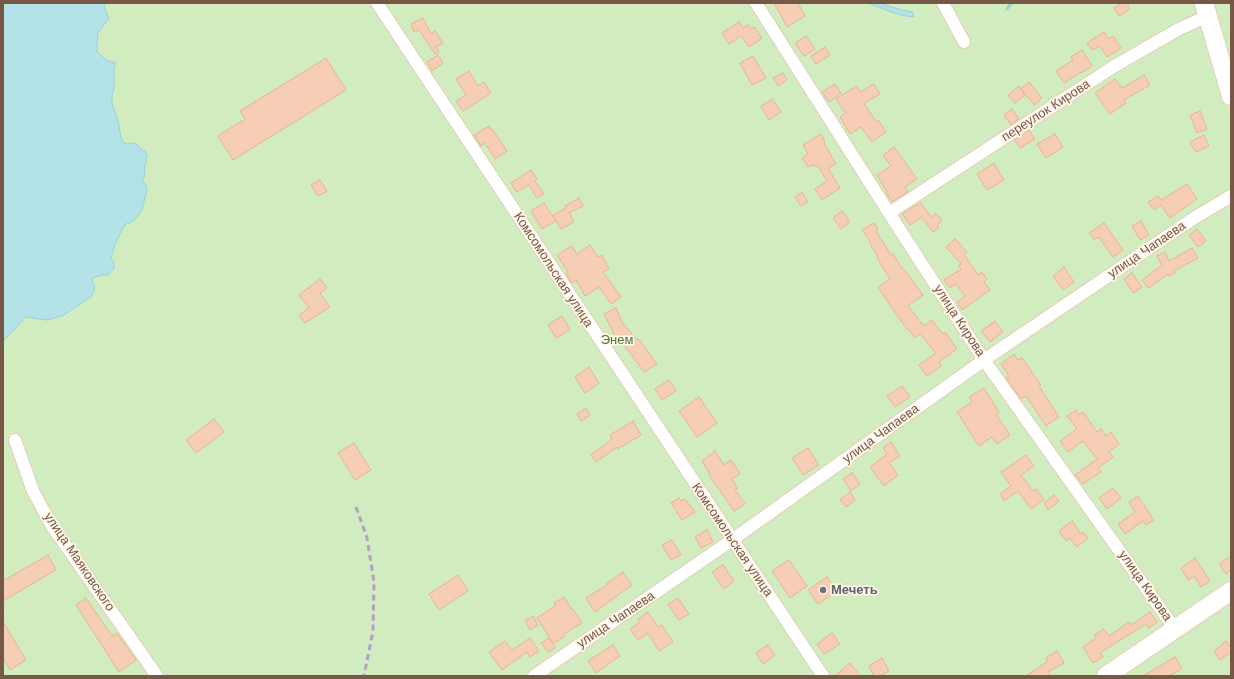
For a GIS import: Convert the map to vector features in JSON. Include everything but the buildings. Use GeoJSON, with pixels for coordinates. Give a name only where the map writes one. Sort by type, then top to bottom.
{"type":"FeatureCollection","features":[{"type":"Feature","properties":{"kind":"street","name":"Комсомольская улица"},"geometry":{"type":"LineString","coordinates":[[377,3],[823,676]]}},
{"type":"Feature","properties":{"kind":"street","name":"улица Кирова"},"geometry":{"type":"LineString","coordinates":[[756,3],[984,360],[1175,629]]}},
{"type":"Feature","properties":{"kind":"street"},"geometry":{"type":"LineString","coordinates":[[943,3],[964,42]]}},
{"type":"Feature","properties":{"kind":"street","name":"переулок Кирова"},"geometry":{"type":"LineString","coordinates":[[889,213],[1113,67],[1179,29],[1206,10]]}},
{"type":"Feature","properties":{"kind":"street"},"geometry":{"type":"LineString","coordinates":[[1206,10],[1231,96]]}},
{"type":"Feature","properties":{"kind":"street","name":"улица Чапаева"},"geometry":{"type":"LineString","coordinates":[[534,676],[732,540],[984,360],[1191,220],[1231,196]]}},
{"type":"Feature","properties":{"kind":"street","name":"улица Маяковского"},"geometry":{"type":"LineString","coordinates":[[15,440],[33,491],[52,526],[157,676]]}},
{"type":"Feature","properties":{"kind":"street"},"geometry":{"type":"LineString","coordinates":[[1106,676],[1231,591]]}},
{"type":"Feature","properties":{"kind":"green space","name":"Энем"},"geometry":{"type":"Polygon","coordinates":[[[3,3],[1231,3],[1231,676],[3,676],[3,3]]]}},
{"type":"Feature","properties":{"kind":"water"},"geometry":{"type":"Polygon","coordinates":[[[3,3],[106,3],[104,7],[109,18],[98,33],[97,52],[108,61],[116,63],[114,69],[112,104],[118,120],[121,138],[124,143],[133,143],[138,145],[141,150],[145,151],[147,156],[144,171],[145,175],[142,181],[146,185],[147,189],[142,210],[132,222],[126,224],[115,244],[111,258],[114,262],[114,269],[107,275],[101,275],[93,278],[92,281],[95,287],[91,297],[62,316],[47,320],[26,317],[3,341],[3,3]]]}},
{"type":"Feature","properties":{"kind":"water"},"geometry":{"type":"Polygon","coordinates":[[[868,3],[880,3],[912,12],[914,17],[900,15],[868,3]]]}},
{"type":"Feature","properties":{"kind":"waterway"},"geometry":{"type":"LineString","coordinates":[[1007,9],[1011,3]]}},
{"type":"Feature","properties":{"kind":"railway"},"geometry":{"type":"LineString","coordinates":[[356,507],[367,538],[374,582],[373,631],[364,676]]}},
{"type":"Feature","properties":{"kind":"place","name":"Мечеть"},"geometry":{"type":"Point","coordinates":[823,590]}}]}
